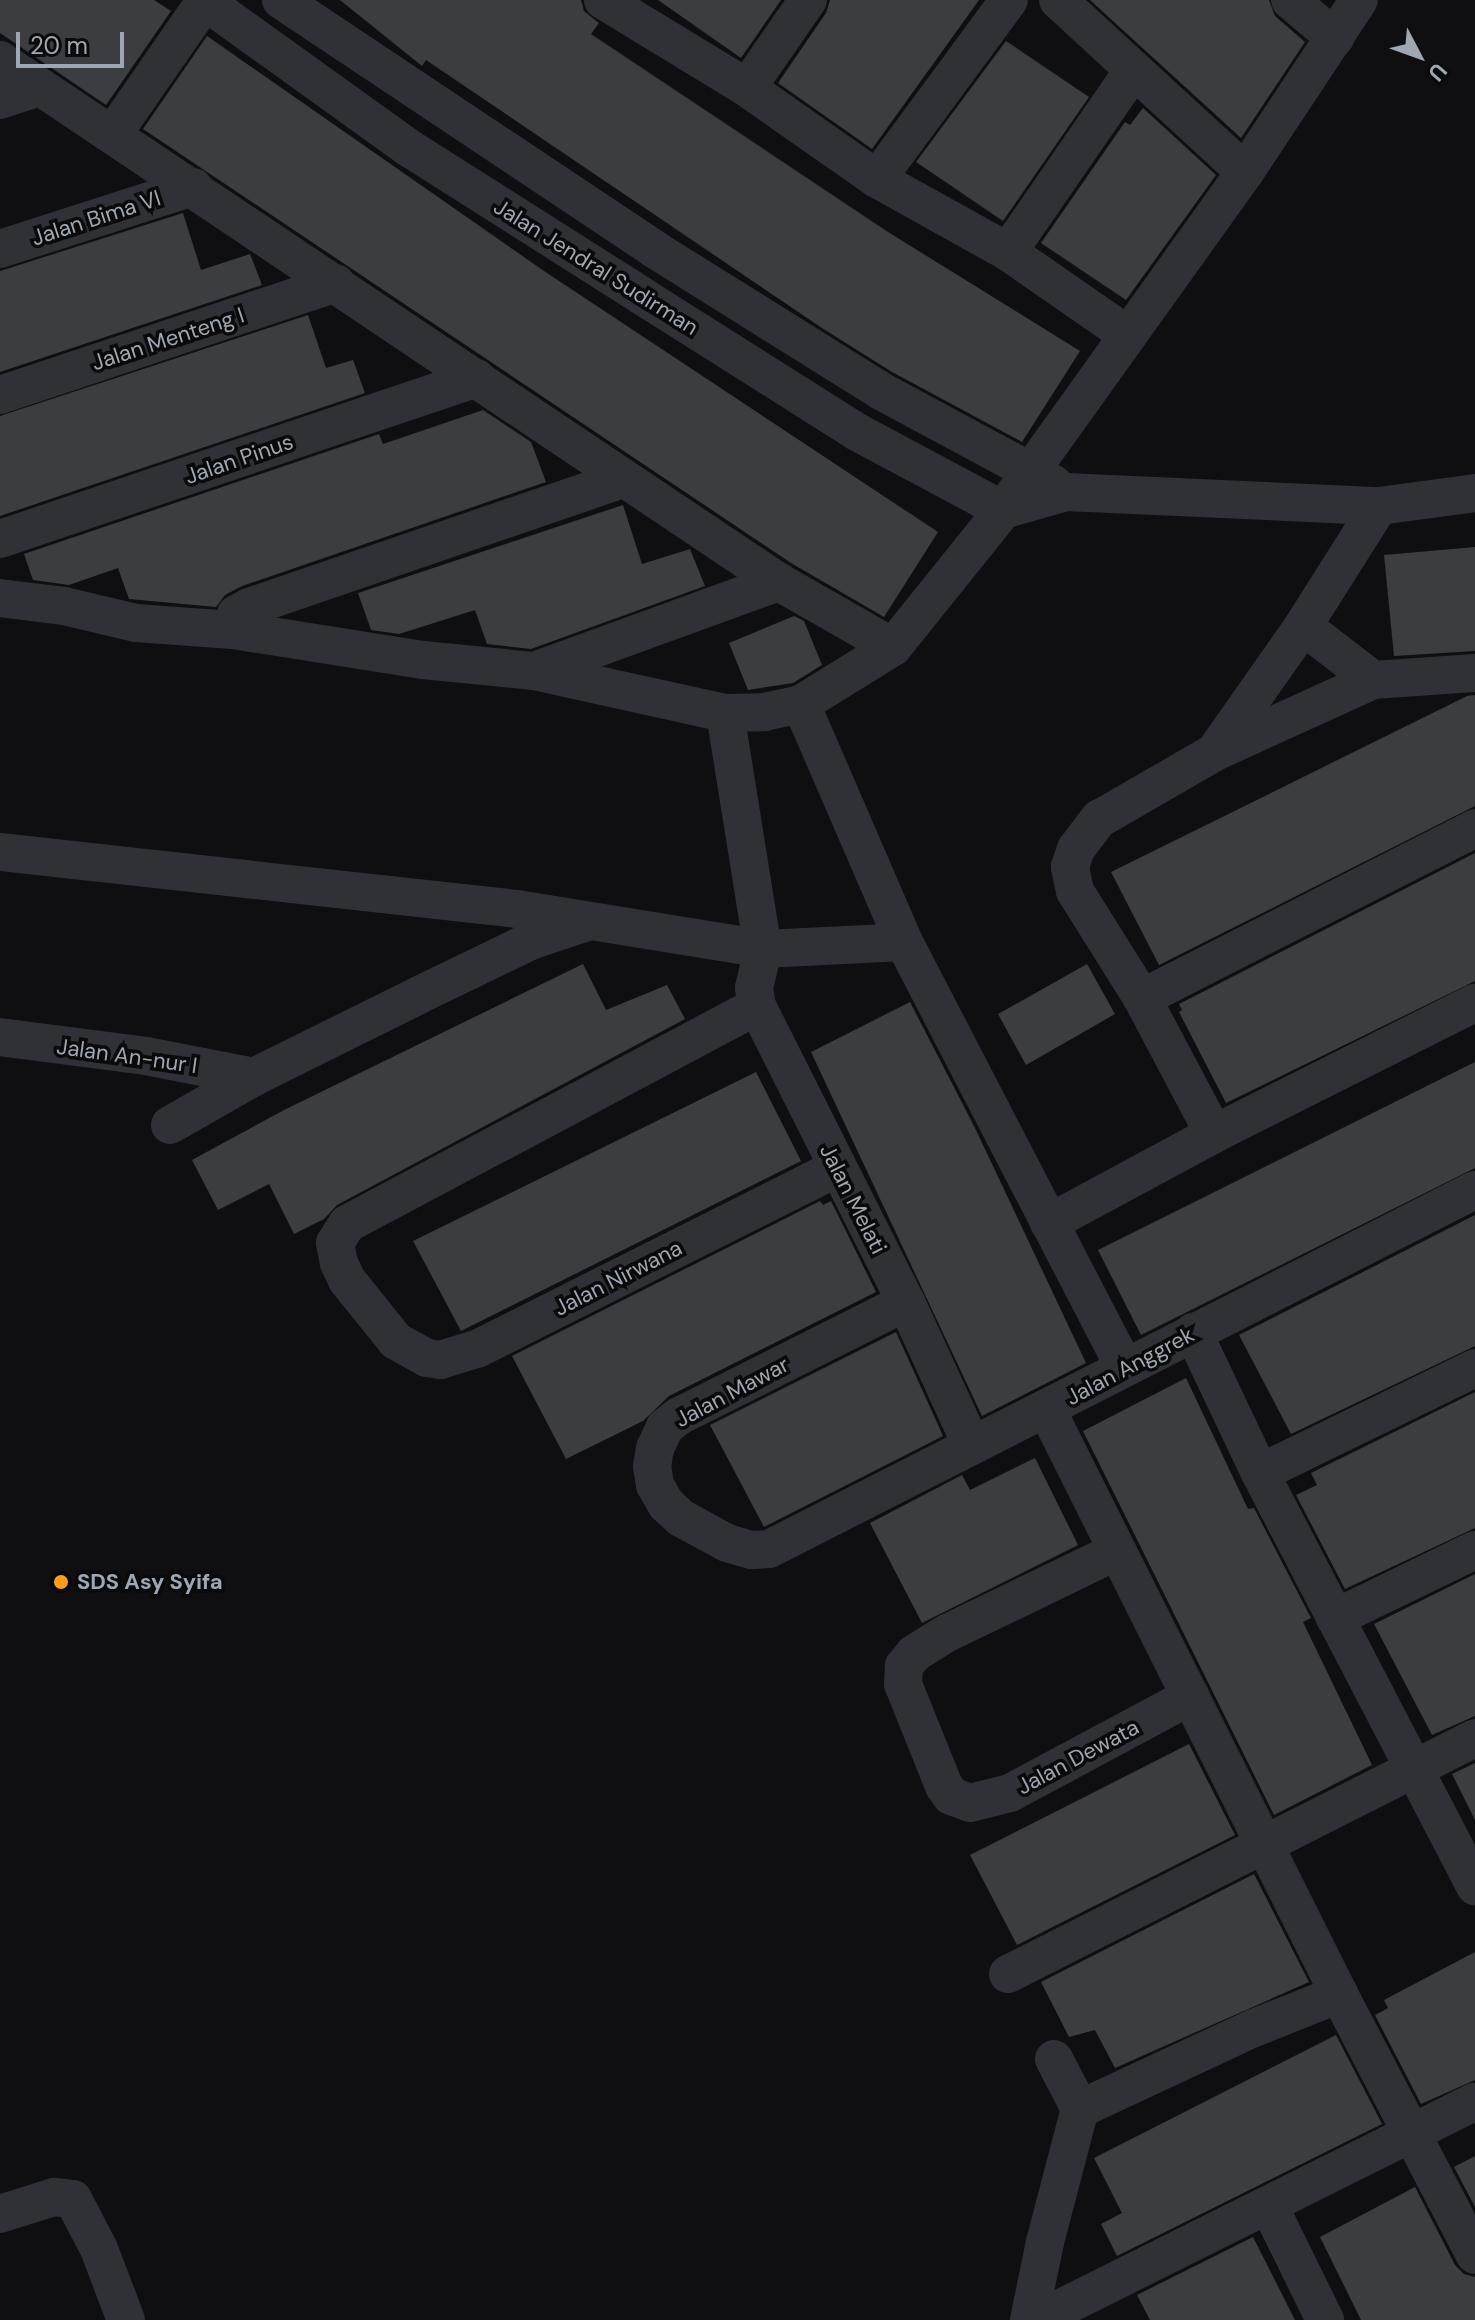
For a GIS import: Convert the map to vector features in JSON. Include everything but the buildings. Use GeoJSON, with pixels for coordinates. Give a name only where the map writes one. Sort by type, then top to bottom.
{"type":"FeatureCollection","features":[{"type":"Feature","properties":{"kind":"street","name":"Jalan Jendral Sudirman"},"geometry":{"type":"LineString","coordinates":[[281,0],[654,249],[854,374],[1066,492]]}},
{"type":"Feature","properties":{"kind":"street"},"geometry":{"type":"LineString","coordinates":[[747,88],[808,0]]}},
{"type":"Feature","properties":{"kind":"street"},"geometry":{"type":"LineString","coordinates":[[877,179],[1009,0]]}},
{"type":"Feature","properties":{"kind":"street"},"geometry":{"type":"LineString","coordinates":[[1058,0],[1245,172]]}},
{"type":"Feature","properties":{"kind":"street"},"geometry":{"type":"LineString","coordinates":[[1290,0],[1335,38]]}},
{"type":"Feature","properties":{"kind":"street"},"geometry":{"type":"LineString","coordinates":[[0,598],[64,606],[136,623],[233,630],[436,661],[534,671],[725,713],[764,712],[801,704],[893,647],[1003,510],[1245,172],[1359,0]]}},
{"type":"Feature","properties":{"kind":"street","name":"Jalan Jendral Sudirman"},"geometry":{"type":"LineString","coordinates":[[204,1],[409,148],[857,432],[1003,510]]}},
{"type":"Feature","properties":{"kind":"street"},"geometry":{"type":"LineString","coordinates":[[113,134],[204,1]]}},
{"type":"Feature","properties":{"kind":"street"},"geometry":{"type":"LineString","coordinates":[[620,4],[877,179],[1008,252],[1128,335]]}},
{"type":"Feature","properties":{"kind":"street"},"geometry":{"type":"LineString","coordinates":[[0,60],[336,283],[622,479],[779,582],[893,647]]}},
{"type":"Feature","properties":{"kind":"street"},"geometry":{"type":"LineString","coordinates":[[1008,252],[1133,71]]}},
{"type":"Feature","properties":{"kind":"street"},"geometry":{"type":"LineString","coordinates":[[0,100],[40,87]]}},
{"type":"Feature","properties":{"kind":"street"},"geometry":{"type":"LineString","coordinates":[[409,148],[437,102]]}},
{"type":"Feature","properties":{"kind":"street","name":"Jalan Bima VI"},"geometry":{"type":"LineString","coordinates":[[0,249],[193,187]]}},
{"type":"Feature","properties":{"kind":"street","name":"Jalan Menteng I"},"geometry":{"type":"LineString","coordinates":[[0,395],[336,283]]}},
{"type":"Feature","properties":{"kind":"street","name":"Jalan Pinus"},"geometry":{"type":"LineString","coordinates":[[0,539],[477,378]]}},
{"type":"Feature","properties":{"kind":"street"},"geometry":{"type":"LineString","coordinates":[[233,630],[236,614],[249,607],[622,479]]}},
{"type":"Feature","properties":{"kind":"street"},"geometry":{"type":"LineString","coordinates":[[1003,510],[1066,492],[1379,506],[1475,493]]}},
{"type":"Feature","properties":{"kind":"street"},"geometry":{"type":"LineString","coordinates":[[1215,752],[1303,626],[1379,506]]}},
{"type":"Feature","properties":{"kind":"street"},"geometry":{"type":"LineString","coordinates":[[534,671],[779,582]]}},
{"type":"Feature","properties":{"kind":"street"},"geometry":{"type":"LineString","coordinates":[[1303,626],[1373,680]]}},
{"type":"Feature","properties":{"kind":"street"},"geometry":{"type":"LineString","coordinates":[[1214,1134],[1142,998],[1075,891],[1070,867],[1076,849],[1099,819],[1215,752],[1373,680],[1475,673]]}},
{"type":"Feature","properties":{"kind":"street"},"geometry":{"type":"LineString","coordinates":[[801,704],[904,942],[1124,1367]]}},
{"type":"Feature","properties":{"kind":"street"},"geometry":{"type":"LineString","coordinates":[[725,713],[763,949]]}},
{"type":"Feature","properties":{"kind":"street"},"geometry":{"type":"LineString","coordinates":[[1142,998],[1475,828]]}},
{"type":"Feature","properties":{"kind":"street"},"geometry":{"type":"LineString","coordinates":[[0,852],[517,909],[763,949],[904,942]]}},
{"type":"Feature","properties":{"kind":"street"},"geometry":{"type":"LineString","coordinates":[[170,1125],[254,1077],[533,940],[588,921]]}},
{"type":"Feature","properties":{"kind":"street","name":"Jalan Melati"},"geometry":{"type":"LineString","coordinates":[[763,949],[754,988],[757,1006],[906,1302],[972,1446]]}},
{"type":"Feature","properties":{"kind":"street"},"geometry":{"type":"LineString","coordinates":[[1049,1223],[1214,1134],[1475,1003]]}},
{"type":"Feature","properties":{"kind":"street","name":"Jalan Nirwana"},"geometry":{"type":"LineString","coordinates":[[757,1006],[347,1224],[335,1243],[347,1280],[396,1341],[427,1358],[440,1360],[469,1352],[837,1168]]}},
{"type":"Feature","properties":{"kind":"street","name":"Jalan An-nur I"},"geometry":{"type":"LineString","coordinates":[[0,1037],[146,1056],[254,1077]]}},
{"type":"Feature","properties":{"kind":"street","name":"Jalan Anggrek"},"geometry":{"type":"LineString","coordinates":[[785,1542],[1475,1190]]}},
{"type":"Feature","properties":{"kind":"street","name":"Jalan Mawar"},"geometry":{"type":"LineString","coordinates":[[785,1542],[769,1549],[752,1550],[727,1543],[681,1518],[655,1485],[652,1466],[655,1448],[665,1427],[679,1416],[906,1302]]}},
{"type":"Feature","properties":{"kind":"street"},"geometry":{"type":"LineString","coordinates":[[1193,1332],[1260,1473],[1475,1886]]}},
{"type":"Feature","properties":{"kind":"street"},"geometry":{"type":"LineString","coordinates":[[1260,1473],[1475,1368]]}},
{"type":"Feature","properties":{"kind":"street"},"geometry":{"type":"LineString","coordinates":[[1047,1410],[1339,1994],[1475,2255]]}},
{"type":"Feature","properties":{"kind":"street"},"geometry":{"type":"LineString","coordinates":[[1335,1618],[1475,1550]]}},
{"type":"Feature","properties":{"kind":"street","name":"Jalan Dewata"},"geometry":{"type":"LineString","coordinates":[[1117,1551],[947,1633],[914,1654],[904,1666],[903,1684],[939,1773],[951,1796],[960,1800],[983,1801],[1010,1793],[1191,1696]]}},
{"type":"Feature","properties":{"kind":"street"},"geometry":{"type":"LineString","coordinates":[[1008,1974],[1475,1738]]}},
{"type":"Feature","properties":{"kind":"street"},"geometry":{"type":"LineString","coordinates":[[1080,2109],[1254,2028],[1339,1994]]}},
{"type":"Feature","properties":{"kind":"street"},"geometry":{"type":"LineString","coordinates":[[1029,2320],[1045,2242],[1080,2109],[1054,2059]]}},
{"type":"Feature","properties":{"kind":"street"},"geometry":{"type":"LineString","coordinates":[[1037,2320],[1475,2102]]}},
{"type":"Feature","properties":{"kind":"street"},"geometry":{"type":"LineString","coordinates":[[0,2214],[54,2197],[73,2199],[99,2249],[126,2320]]}},
{"type":"Feature","properties":{"kind":"street"},"geometry":{"type":"LineString","coordinates":[[1269,2206],[1325,2320]]}},
{"type":"Feature","properties":{"kind":"place","name":"SDS Asy Syifa"},"geometry":{"type":"Point","coordinates":[61,1582]}}]}
